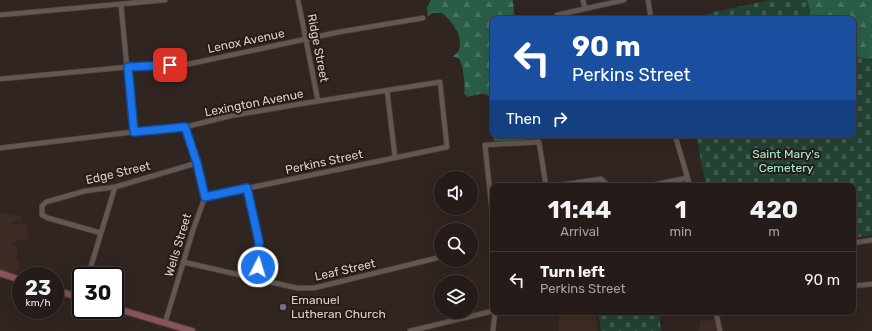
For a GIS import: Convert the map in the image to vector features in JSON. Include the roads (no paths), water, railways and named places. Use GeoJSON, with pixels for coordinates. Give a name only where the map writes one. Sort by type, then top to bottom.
{"type":"FeatureCollection","features":[{"type":"Feature","properties":{"kind":"main road"},"geometry":{"type":"LineString","coordinates":[[0,273],[12,277]]}},
{"type":"Feature","properties":{"kind":"main road"},"geometry":{"type":"LineString","coordinates":[[124,311],[192,331]]}},
{"type":"Feature","properties":{"kind":"street"},"geometry":{"type":"LineString","coordinates":[[0,15],[165,0]]}},
{"type":"Feature","properties":{"kind":"street","name":"Ridge Street"},"geometry":{"type":"LineString","coordinates":[[298,0],[318,101]]}},
{"type":"Feature","properties":{"kind":"street"},"geometry":{"type":"LineString","coordinates":[[583,0],[585,8]]}},
{"type":"Feature","properties":{"kind":"street"},"geometry":{"type":"LineString","coordinates":[[556,15],[624,0]]}},
{"type":"Feature","properties":{"kind":"street"},"geometry":{"type":"LineString","coordinates":[[648,0],[651,16]]}},
{"type":"Feature","properties":{"kind":"street"},"geometry":{"type":"LineString","coordinates":[[121,4],[134,132]]}},
{"type":"Feature","properties":{"kind":"street","name":"Lenox Avenue"},"geometry":{"type":"LineString","coordinates":[[0,79],[128,67],[189,64],[423,18]]}},
{"type":"Feature","properties":{"kind":"street","name":"Lexington Avenue"},"geometry":{"type":"LineString","coordinates":[[0,148],[185,127],[230,116],[440,82],[447,147]]}},
{"type":"Feature","properties":{"kind":"street"},"geometry":{"type":"LineString","coordinates":[[388,90],[395,157]]}},
{"type":"Feature","properties":{"kind":"street"},"geometry":{"type":"LineString","coordinates":[[185,127],[197,163],[205,197]]}},
{"type":"Feature","properties":{"kind":"street"},"geometry":{"type":"LineString","coordinates":[[676,138],[688,183]]}},
{"type":"Feature","properties":{"kind":"street"},"geometry":{"type":"LineString","coordinates":[[490,192],[485,145],[539,142],[546,183]]}},
{"type":"Feature","properties":{"kind":"street","name":"Perkins Street"},"geometry":{"type":"LineString","coordinates":[[205,197],[447,147]]}},
{"type":"Feature","properties":{"kind":"street","name":"Edge Street"},"geometry":{"type":"LineString","coordinates":[[101,233],[42,215],[41,212],[44,204],[46,202],[85,192],[115,187],[197,163]]}},
{"type":"Feature","properties":{"kind":"street"},"geometry":{"type":"LineString","coordinates":[[662,183],[686,178]]}},
{"type":"Feature","properties":{"kind":"street"},"geometry":{"type":"LineString","coordinates":[[578,183],[601,180],[605,183]]}},
{"type":"Feature","properties":{"kind":"street"},"geometry":{"type":"LineString","coordinates":[[91,267],[115,187]]}},
{"type":"Feature","properties":{"kind":"street"},"geometry":{"type":"LineString","coordinates":[[247,188],[259,242],[260,254],[256,280]]}},
{"type":"Feature","properties":{"kind":"street","name":"Wells Street"},"geometry":{"type":"LineString","coordinates":[[165,323],[200,208],[205,197]]}},
{"type":"Feature","properties":{"kind":"street"},"geometry":{"type":"LineString","coordinates":[[856,243],[872,240]]}},
{"type":"Feature","properties":{"kind":"street","name":"Leaf Street"},"geometry":{"type":"LineString","coordinates":[[183,262],[296,288],[314,288],[434,259]]}},
{"type":"Feature","properties":{"kind":"street"},"geometry":{"type":"LineString","coordinates":[[856,286],[872,284]]}},
{"type":"Feature","properties":{"kind":"street"},"geometry":{"type":"LineString","coordinates":[[410,331],[490,312]]}},
{"type":"Feature","properties":{"kind":"street"},"geometry":{"type":"LineString","coordinates":[[493,331],[494,315]]}},
{"type":"Feature","properties":{"kind":"street"},"geometry":{"type":"LineString","coordinates":[[717,315],[720,331]]}},
{"type":"Feature","properties":{"kind":"place","name":"Emanuel Lutheran Church"},"geometry":{"type":"Point","coordinates":[283,307]}},
{"type":"Feature","properties":{"kind":"park label","name":"Saint Mary's Cemetery"},"geometry":{"type":"Point","coordinates":[786,161]}}]}
